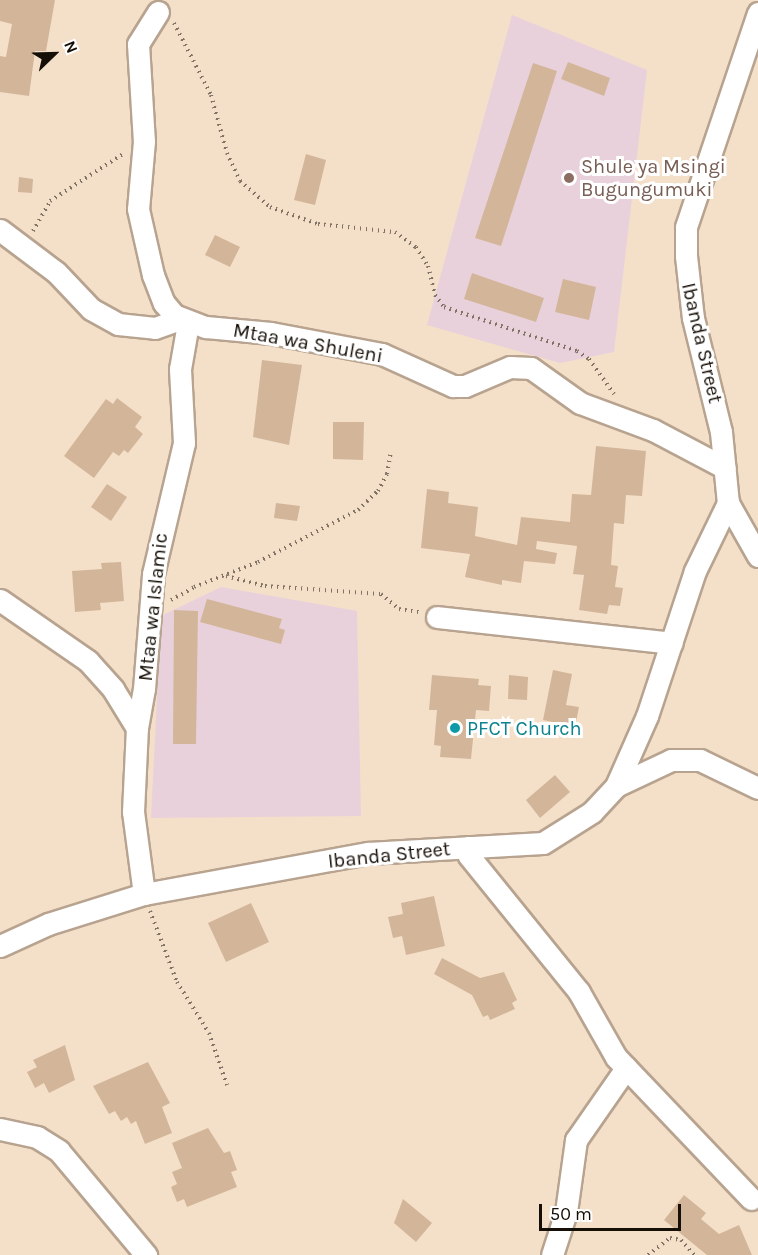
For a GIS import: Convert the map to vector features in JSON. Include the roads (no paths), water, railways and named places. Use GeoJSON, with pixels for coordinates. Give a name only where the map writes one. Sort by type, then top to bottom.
{"type":"FeatureCollection","features":[{"type":"Feature","properties":{"kind":"street"},"geometry":{"type":"LineString","coordinates":[[158,12],[138,44],[144,141],[138,209],[153,275],[164,303],[184,321]]}},
{"type":"Feature","properties":{"kind":"street","name":"Ibanda Street"},"geometry":{"type":"LineString","coordinates":[[728,503],[716,400],[687,281],[686,226],[758,13]]}},
{"type":"Feature","properties":{"kind":"street"},"geometry":{"type":"LineString","coordinates":[[0,230],[33,252],[91,309],[118,324],[155,328],[184,321]]}},
{"type":"Feature","properties":{"kind":"street","name":"Mtaa wa Shuleni"},"geometry":{"type":"LineString","coordinates":[[184,321],[382,354],[453,386],[465,386],[521,365],[531,368],[580,403],[640,424],[725,468]]}},
{"type":"Feature","properties":{"kind":"street","name":"Mtaa wa Islamic"},"geometry":{"type":"LineString","coordinates":[[144,894],[133,812],[137,728],[144,689],[160,532],[184,443],[180,369],[184,321]]}},
{"type":"Feature","properties":{"kind":"street"},"geometry":{"type":"LineString","coordinates":[[728,503],[758,556]]}},
{"type":"Feature","properties":{"kind":"street"},"geometry":{"type":"LineString","coordinates":[[616,786],[647,716],[695,572],[728,503]]}},
{"type":"Feature","properties":{"kind":"street"},"geometry":{"type":"LineString","coordinates":[[0,600],[88,661],[113,689],[137,728]]}},
{"type":"Feature","properties":{"kind":"street"},"geometry":{"type":"LineString","coordinates":[[437,617],[672,643]]}},
{"type":"Feature","properties":{"kind":"street","name":"Ibanda Street"},"geometry":{"type":"LineString","coordinates":[[0,946],[48,924],[144,894],[368,853],[543,843],[592,812],[616,786],[671,760],[700,760],[758,788]]}},
{"type":"Feature","properties":{"kind":"street"},"geometry":{"type":"LineString","coordinates":[[468,847],[469,856],[579,992],[626,1068],[751,1199]]}},
{"type":"Feature","properties":{"kind":"street"},"geometry":{"type":"LineString","coordinates":[[552,1255],[566,1212],[576,1140],[626,1068]]}},
{"type":"Feature","properties":{"kind":"street"},"geometry":{"type":"LineString","coordinates":[[0,1129],[37,1137],[59,1150],[146,1255]]}},
{"type":"Feature","properties":{"kind":"place","name":"Shule ya Msingi Bugungumuki"},"geometry":{"type":"Point","coordinates":[569,178]}},
{"type":"Feature","properties":{"kind":"place","name":"PFCT Church"},"geometry":{"type":"Point","coordinates":[455,728]}}]}
